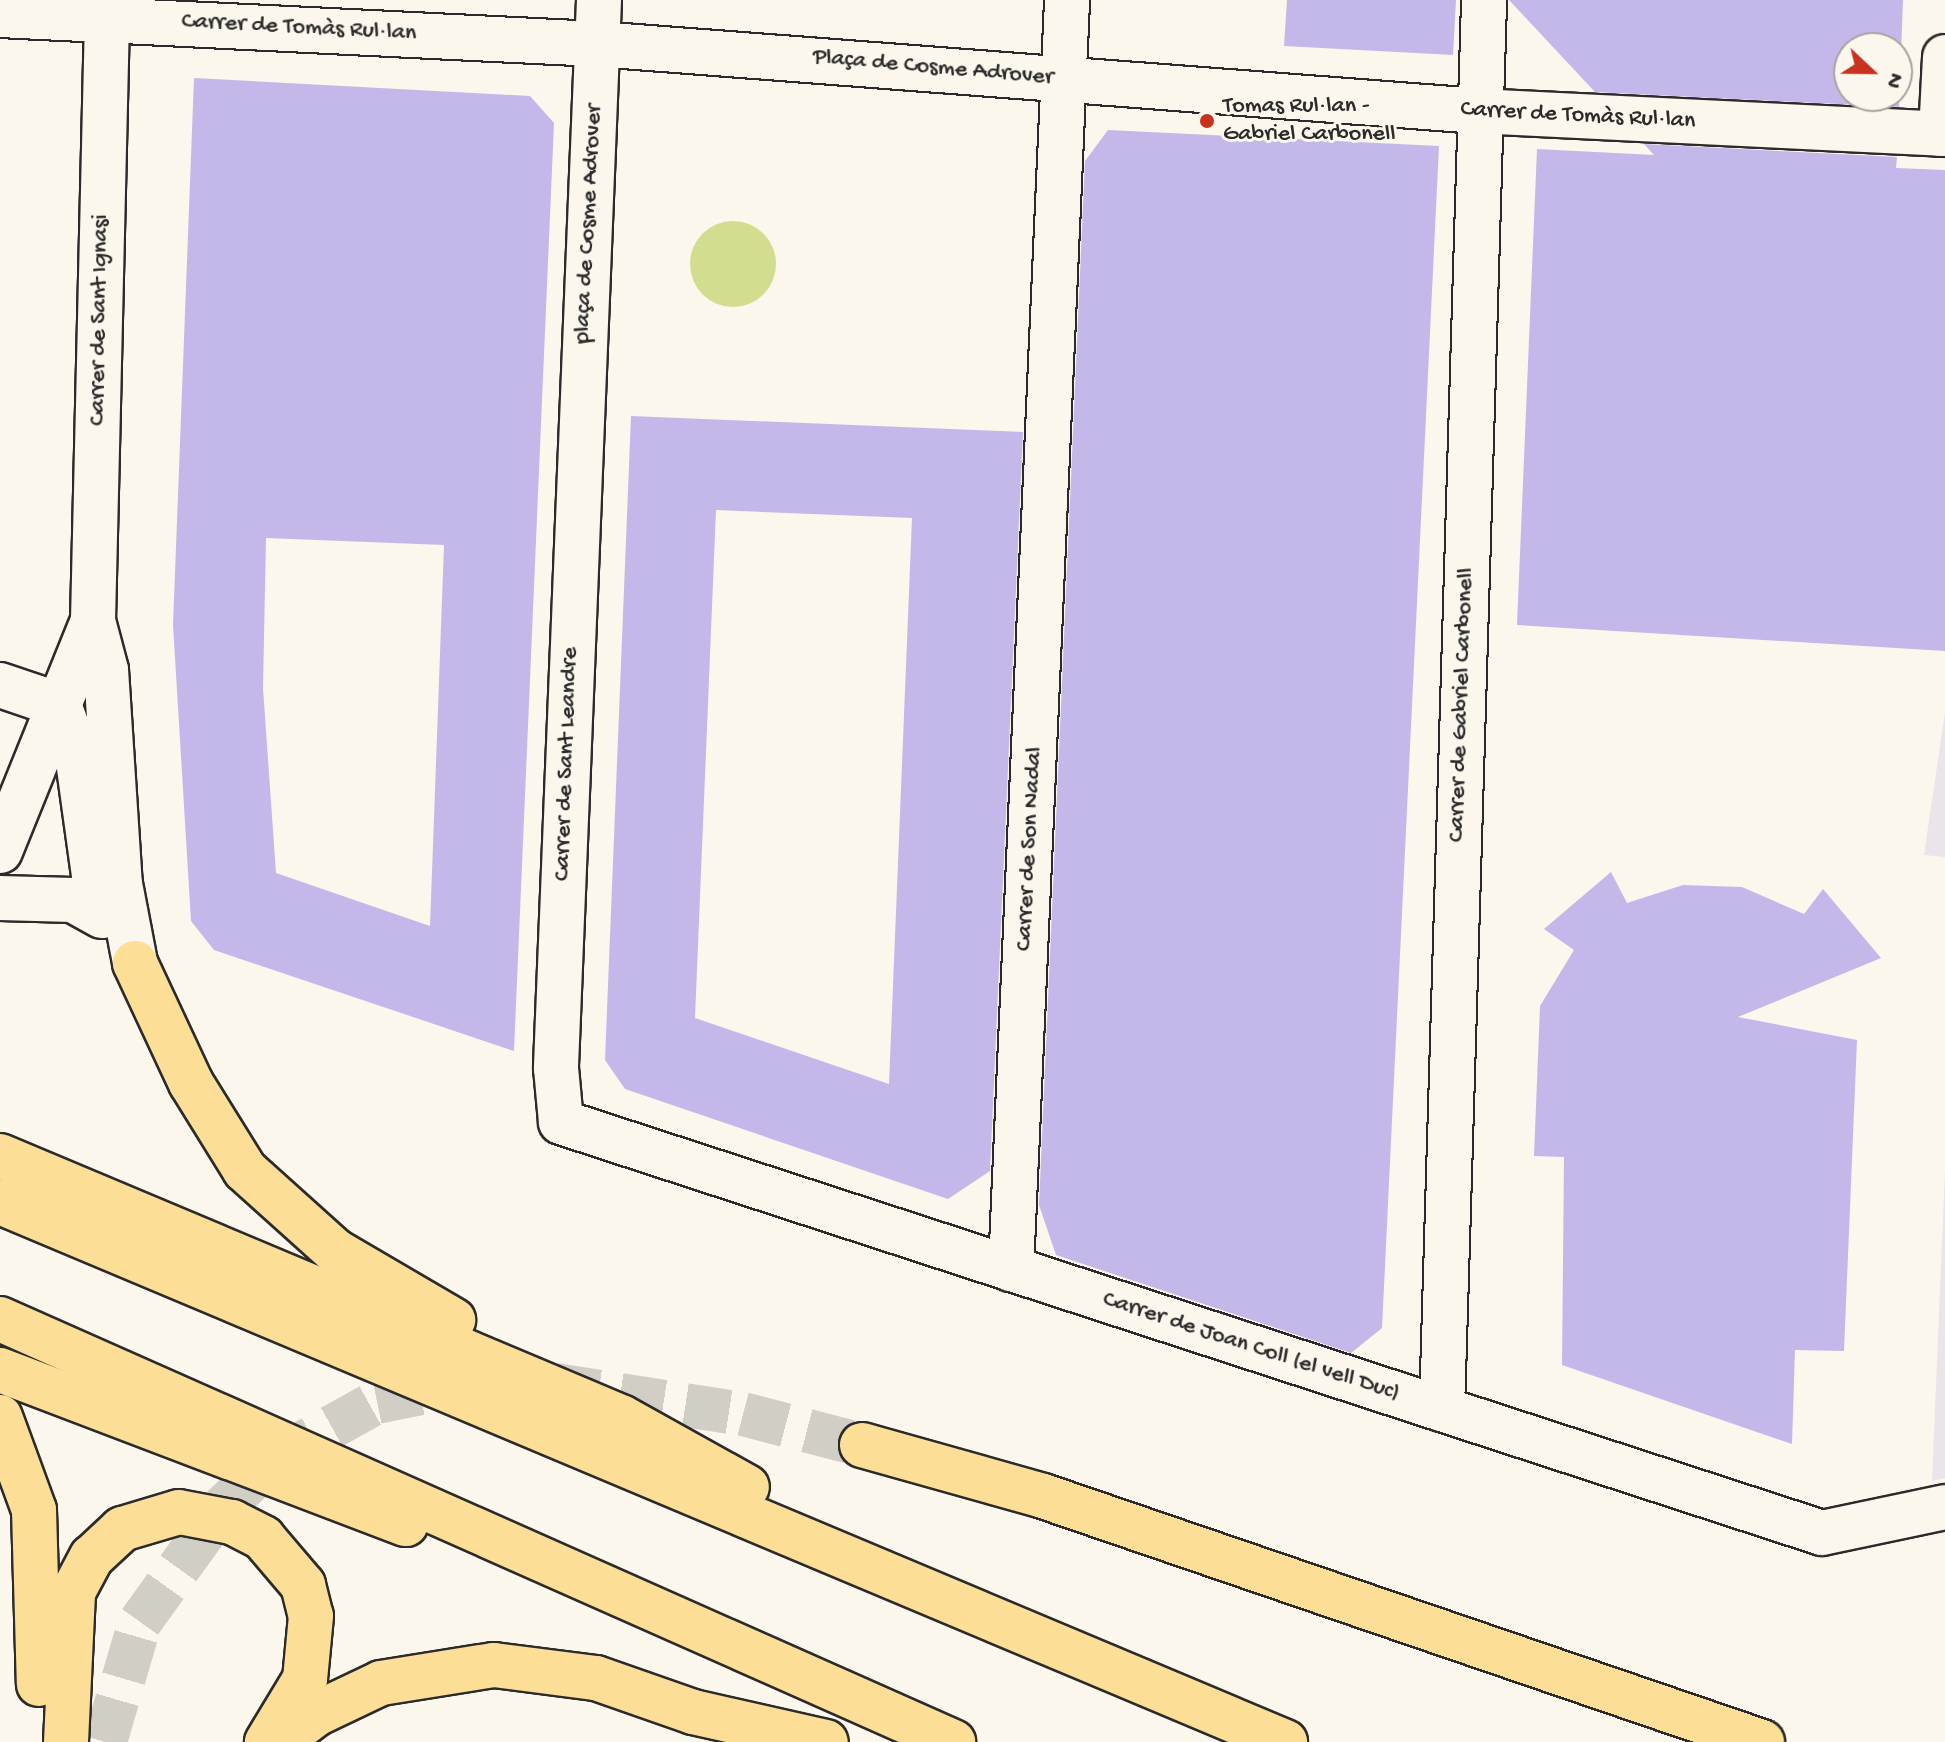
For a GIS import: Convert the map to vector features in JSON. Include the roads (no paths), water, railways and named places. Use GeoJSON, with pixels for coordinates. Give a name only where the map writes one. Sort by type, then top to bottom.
{"type":"FeatureCollection","features":[{"type":"Feature","properties":{"kind":"main road"},"geometry":{"type":"LineString","coordinates":[[135,963],[191,1083],[245,1170],[335,1251],[552,1370],[621,1417],[893,1574]]}},
{"type":"Feature","properties":{"kind":"main road"},"geometry":{"type":"LineString","coordinates":[[0,1156],[621,1417]]}},
{"type":"Feature","properties":{"kind":"main road"},"geometry":{"type":"LineString","coordinates":[[0,1202],[893,1574],[1285,1742]]}},
{"type":"Feature","properties":{"kind":"main road"},"geometry":{"type":"LineString","coordinates":[[0,1319],[953,1742]]}},
{"type":"Feature","properties":{"kind":"main road"},"geometry":{"type":"LineString","coordinates":[[0,1370],[325,1498],[614,1591]]}},
{"type":"Feature","properties":{"kind":"main road"},"geometry":{"type":"LineString","coordinates":[[0,1417],[34,1510],[37,1742]]}},
{"type":"Feature","properties":{"kind":"main road"},"geometry":{"type":"LineString","coordinates":[[862,1445],[1058,1501],[1762,1742]]}},
{"type":"Feature","properties":{"kind":"main road"},"geometry":{"type":"LineString","coordinates":[[66,1742],[73,1592],[92,1557],[122,1529],[179,1512],[232,1522],[263,1538],[303,1585],[311,1616],[305,1679],[267,1742]]}},
{"type":"Feature","properties":{"kind":"main road"},"geometry":{"type":"LineString","coordinates":[[279,1742],[316,1714],[381,1683],[494,1665],[596,1678],[693,1712],[826,1742]]}},
{"type":"Feature","properties":{"kind":"street"},"geometry":{"type":"LineString","coordinates":[[597,44],[599,0]]}},
{"type":"Feature","properties":{"kind":"street"},"geometry":{"type":"LineString","coordinates":[[1064,74],[1067,0]]}},
{"type":"Feature","properties":{"kind":"street","name":"Carrer de Gabriel Carbonell"},"geometry":{"type":"LineString","coordinates":[[1442,1409],[1478,111],[1484,0]]}},
{"type":"Feature","properties":{"kind":"street","name":"Carrer de Tomàs Rul·lan"},"geometry":{"type":"LineString","coordinates":[[0,15],[82,11],[597,44]]}},
{"type":"Feature","properties":{"kind":"street","name":"Carrer de Sant Ignasi"},"geometry":{"type":"LineString","coordinates":[[82,11],[93,621]]}},
{"type":"Feature","properties":{"kind":"street","name":"Plaça de Cosme Adrover"},"geometry":{"type":"LineString","coordinates":[[597,44],[1064,74],[1049,428]]}},
{"type":"Feature","properties":{"kind":"street","name":"plaça de Cosme Adrover"},"geometry":{"type":"LineString","coordinates":[[581,405],[597,44]]}},
{"type":"Feature","properties":{"kind":"street"},"geometry":{"type":"LineString","coordinates":[[1943,134],[1945,57]]}},
{"type":"Feature","properties":{"kind":"street","name":"Carrer de Tomàs Rul·lan"},"geometry":{"type":"LineString","coordinates":[[1064,74],[1478,111],[1943,134]]}},
{"type":"Feature","properties":{"kind":"street","name":"Carrer de Sant Leandre"},"geometry":{"type":"LineString","coordinates":[[561,1122],[556,1068],[581,405]]}},
{"type":"Feature","properties":{"kind":"street","name":"Carrer de Son Nadal"},"geometry":{"type":"LineString","coordinates":[[1011,1269],[1049,428]]}},
{"type":"Feature","properties":{"kind":"street"},"geometry":{"type":"LineString","coordinates":[[0,851],[93,621]]}},
{"type":"Feature","properties":{"kind":"street"},"geometry":{"type":"LineString","coordinates":[[93,621],[106,670],[120,884],[135,963]]}},
{"type":"Feature","properties":{"kind":"street"},"geometry":{"type":"LineString","coordinates":[[0,685],[59,705]]}},
{"type":"Feature","properties":{"kind":"street"},"geometry":{"type":"LineString","coordinates":[[59,705],[77,753],[102,916]]}},
{"type":"Feature","properties":{"kind":"street"},"geometry":{"type":"LineString","coordinates":[[0,898],[73,900],[102,916],[135,963]]}},
{"type":"Feature","properties":{"kind":"street","name":"Carrer de Joan Coll (el vell Duc)"},"geometry":{"type":"LineString","coordinates":[[561,1122],[1822,1533],[1945,1507]]}},
{"type":"Feature","properties":{"kind":"tunnel"},"geometry":{"type":"LineString","coordinates":[[105,1742],[140,1622],[222,1508],[274,1459],[377,1402],[466,1384]]}},
{"type":"Feature","properties":{"kind":"tunnel"},"geometry":{"type":"LineString","coordinates":[[555,1385],[743,1414],[862,1445]]}},
{"type":"Feature","properties":{"kind":"place","name":"Tomas Rul·lan - Gabriel Carbonell"},"geometry":{"type":"Point","coordinates":[1207,121]}}]}
